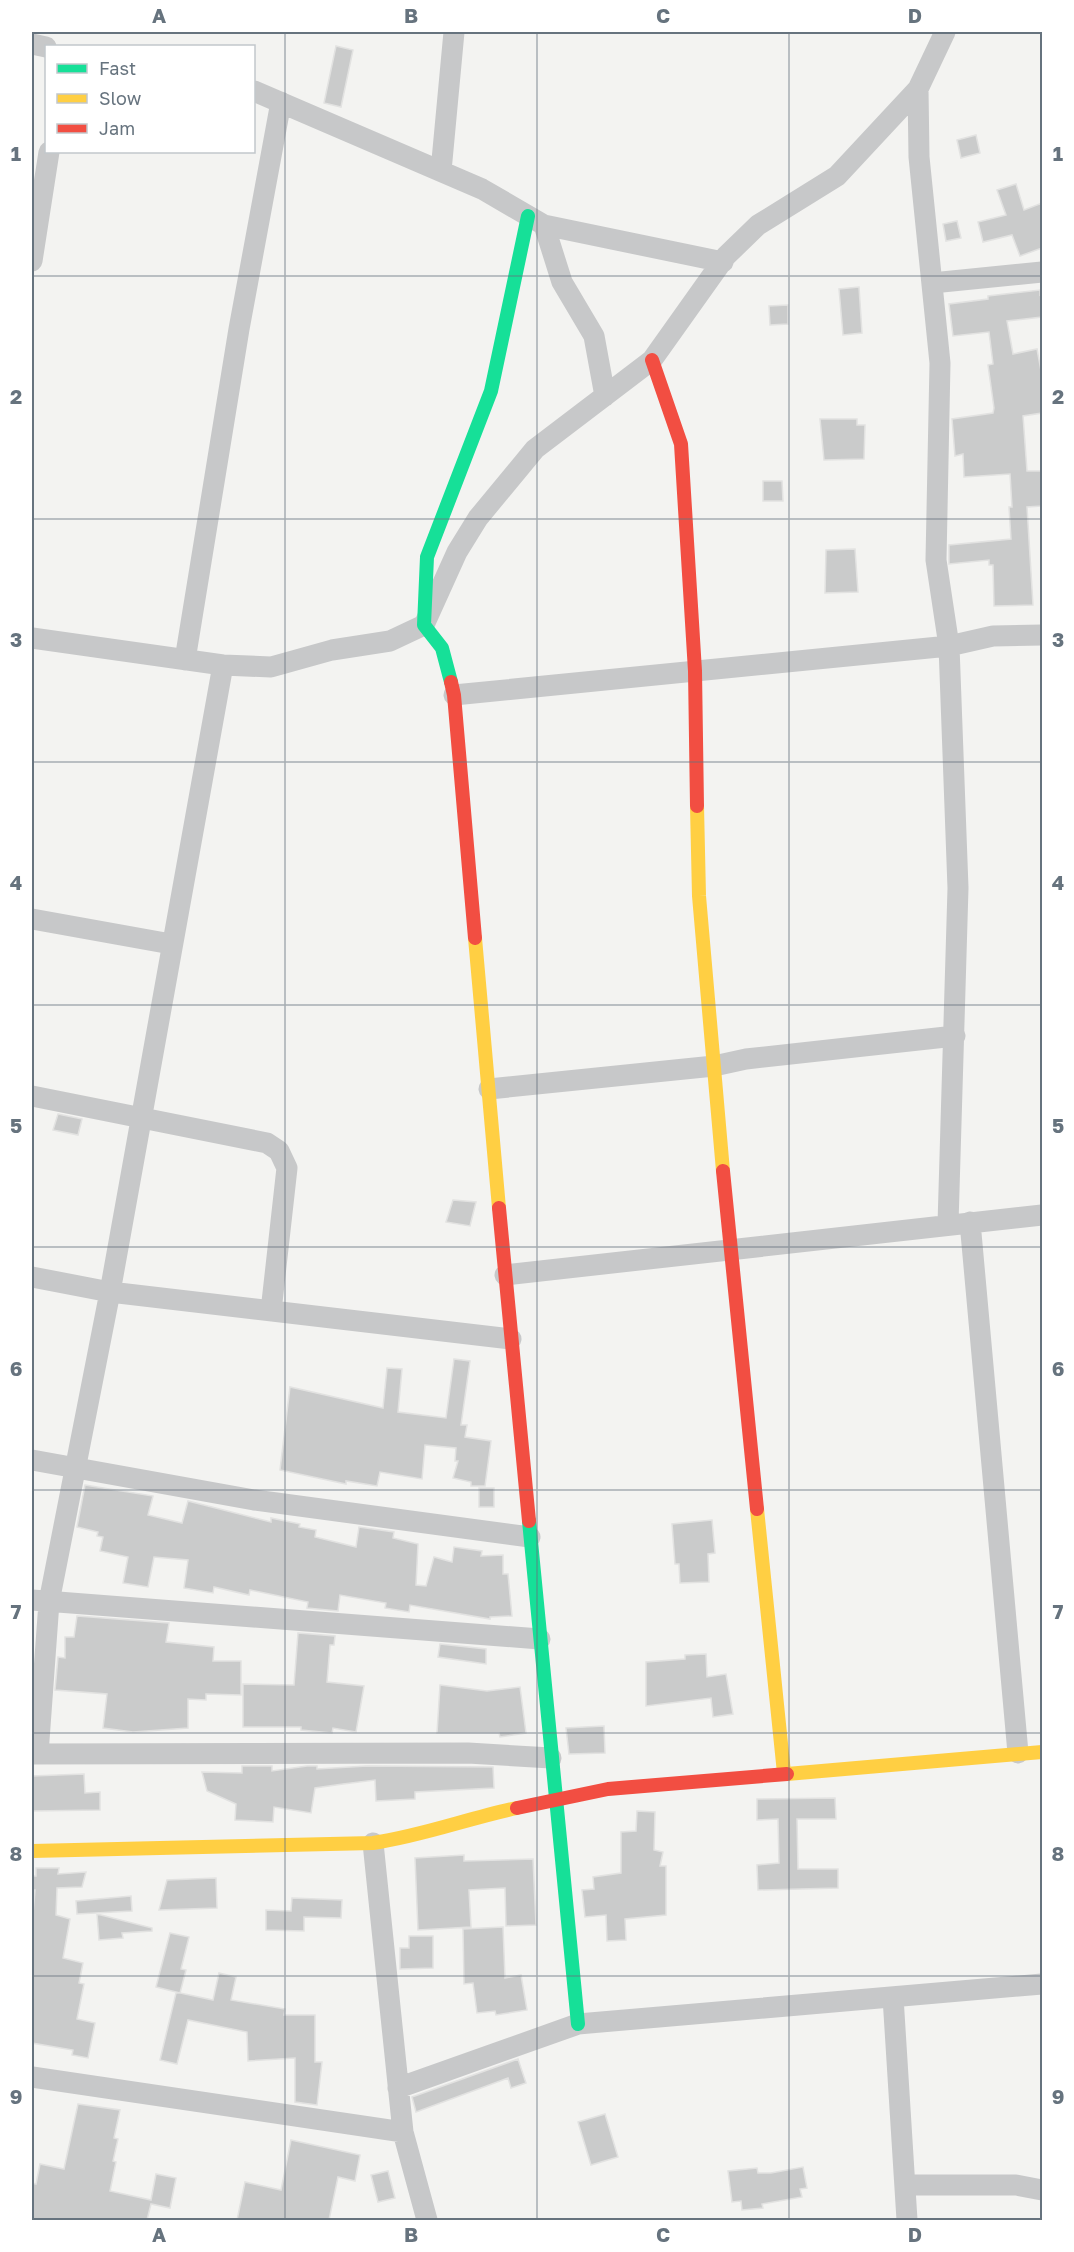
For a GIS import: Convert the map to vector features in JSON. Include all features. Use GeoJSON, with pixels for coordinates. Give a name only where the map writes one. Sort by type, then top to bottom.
{"type":"FeatureCollection","features":[{"type":"Feature","properties":{"kind":"street"},"geometry":{"type":"LineString","coordinates":[[441,171],[454,32]]}},
{"type":"Feature","properties":{"kind":"street"},"geometry":{"type":"LineString","coordinates":[[32,638],[223,665],[272,667],[332,650],[390,641],[424,625],[457,552],[478,518],[536,449],[652,360],[723,262],[758,225],[837,176],[918,89],[945,32]]}},
{"type":"Feature","properties":{"kind":"street"},"geometry":{"type":"LineString","coordinates":[[918,89],[919,158],[940,363],[936,560],[949,646],[958,888],[948,1224]]}},
{"type":"Feature","properties":{"kind":"street"},"geometry":{"type":"LineString","coordinates":[[255,91],[482,189],[536,220],[723,262]]}},
{"type":"Feature","properties":{"kind":"street"},"geometry":{"type":"LineString","coordinates":[[185,660],[241,317],[280,102]]}},
{"type":"Feature","properties":{"kind":"street"},"geometry":{"type":"LineString","coordinates":[[32,261],[49,153]]}},
{"type":"Feature","properties":{"kind":"street"},"geometry":{"type":"LineString","coordinates":[[536,220],[562,282],[594,336],[605,396]]}},
{"type":"Feature","properties":{"kind":"street"},"geometry":{"type":"LineString","coordinates":[[536,220],[491,391],[427,557],[424,625],[442,648],[454,695],[505,1275],[578,2024]]}},
{"type":"Feature","properties":{"kind":"street"},"geometry":{"type":"LineString","coordinates":[[932,283],[1042,272]]}},
{"type":"Feature","properties":{"kind":"street"},"geometry":{"type":"LineString","coordinates":[[652,360],[681,444],[695,671],[699,896],[730,1250],[784,1773]]}},
{"type":"Feature","properties":{"kind":"street"},"geometry":{"type":"LineString","coordinates":[[454,695],[949,646],[993,636],[1042,635]]}},
{"type":"Feature","properties":{"kind":"street"},"geometry":{"type":"LineString","coordinates":[[223,665],[76,1468],[40,1601],[35,1754],[468,1753],[551,1758]]}},
{"type":"Feature","properties":{"kind":"street"},"geometry":{"type":"LineString","coordinates":[[32,919],[171,944]]}},
{"type":"Feature","properties":{"kind":"street"},"geometry":{"type":"LineString","coordinates":[[489,1089],[714,1066],[746,1059],[955,1035]]}},
{"type":"Feature","properties":{"kind":"street"},"geometry":{"type":"LineString","coordinates":[[32,1096],[267,1143],[279,1152],[287,1168],[271,1311]]}},
{"type":"Feature","properties":{"kind":"street"},"geometry":{"type":"LineString","coordinates":[[505,1275],[1042,1215]]}},
{"type":"Feature","properties":{"kind":"street"},"geometry":{"type":"LineString","coordinates":[[970,1222],[1018,1753]]}},
{"type":"Feature","properties":{"kind":"street"},"geometry":{"type":"LineString","coordinates":[[32,1276],[110,1292],[512,1339]]}},
{"type":"Feature","properties":{"kind":"street"},"geometry":{"type":"LineString","coordinates":[[32,1460],[254,1500],[530,1537]]}},
{"type":"Feature","properties":{"kind":"street"},"geometry":{"type":"LineString","coordinates":[[40,1601],[540,1639]]}},
{"type":"Feature","properties":{"kind":"street"},"geometry":{"type":"LineString","coordinates":[[32,1851],[373,1843],[407,1838],[465,1819],[608,1789],[1042,1752]]}},
{"type":"Feature","properties":{"kind":"street"},"geometry":{"type":"LineString","coordinates":[[373,1843],[403,2132],[427,2220]]}},
{"type":"Feature","properties":{"kind":"street"},"geometry":{"type":"LineString","coordinates":[[398,2088],[578,2024],[1042,1984]]}},
{"type":"Feature","properties":{"kind":"street"},"geometry":{"type":"LineString","coordinates":[[893,1997],[907,2220]]}},
{"type":"Feature","properties":{"kind":"street"},"geometry":{"type":"LineString","coordinates":[[32,2077],[403,2132]]}},
{"type":"Feature","properties":{"kind":"street"},"geometry":{"type":"LineString","coordinates":[[905,2186],[1016,2185],[1042,2190]]}},
{"type":"Feature","properties":{"kind":"building"},"geometry":{"type":"Polygon","coordinates":[[[336,46],[353,50],[341,107],[324,103],[336,46]]]}},
{"type":"Feature","properties":{"kind":"building"},"geometry":{"type":"Polygon","coordinates":[[[976,135],[980,153],[961,158],[957,140],[976,135]]]}},
{"type":"Feature","properties":{"kind":"building"},"geometry":{"type":"Polygon","coordinates":[[[1016,184],[1024,210],[1042,203],[1042,248],[1020,256],[1012,235],[983,242],[978,222],[1006,215],[997,190],[1016,184]]]}},
{"type":"Feature","properties":{"kind":"building"},"geometry":{"type":"Polygon","coordinates":[[[957,221],[961,238],[946,241],[943,224],[957,221]]]}},
{"type":"Feature","properties":{"kind":"building"},"geometry":{"type":"Polygon","coordinates":[[[859,287],[862,333],[843,335],[839,289],[859,287]]]}},
{"type":"Feature","properties":{"kind":"building"},"geometry":{"type":"Polygon","coordinates":[[[1040,290],[1042,317],[1007,321],[1013,354],[1037,349],[1042,376],[1042,413],[1023,416],[1027,471],[1042,471],[1042,506],[1027,507],[1033,605],[994,606],[993,565],[989,565],[989,560],[949,564],[949,545],[1011,539],[1009,507],[1012,507],[1010,474],[964,477],[963,454],[955,456],[952,419],[993,413],[988,365],[993,364],[989,332],[953,336],[949,304],[988,299],[988,296],[1040,290]]]}},
{"type":"Feature","properties":{"kind":"building"},"geometry":{"type":"Polygon","coordinates":[[[788,305],[788,324],[770,325],[769,306],[788,305]]]}},
{"type":"Feature","properties":{"kind":"building"},"geometry":{"type":"Polygon","coordinates":[[[820,419],[857,419],[857,425],[865,425],[864,459],[824,460],[820,419]]]}},
{"type":"Feature","properties":{"kind":"building"},"geometry":{"type":"Polygon","coordinates":[[[763,481],[782,481],[783,501],[763,501],[763,481]]]}},
{"type":"Feature","properties":{"kind":"building"},"geometry":{"type":"Polygon","coordinates":[[[855,549],[858,592],[825,593],[826,550],[855,549]]]}},
{"type":"Feature","properties":{"kind":"building"},"geometry":{"type":"Polygon","coordinates":[[[58,1114],[82,1119],[78,1135],[53,1130],[58,1114]]]}},
{"type":"Feature","properties":{"kind":"building"},"geometry":{"type":"Polygon","coordinates":[[[453,1200],[476,1202],[470,1226],[446,1222],[453,1200]]]}},
{"type":"Feature","properties":{"kind":"building"},"geometry":{"type":"Polygon","coordinates":[[[454,1359],[470,1361],[461,1425],[467,1425],[465,1437],[491,1441],[485,1486],[471,1486],[471,1482],[453,1478],[458,1461],[455,1461],[456,1448],[425,1445],[422,1479],[380,1472],[377,1486],[346,1481],[346,1484],[280,1470],[290,1387],[383,1408],[387,1368],[402,1369],[398,1412],[446,1418],[454,1359]]]}},
{"type":"Feature","properties":{"kind":"building"},"geometry":{"type":"Polygon","coordinates":[[[85,1485],[153,1496],[148,1515],[182,1523],[188,1501],[271,1522],[271,1518],[300,1524],[299,1527],[316,1530],[315,1537],[356,1547],[359,1527],[394,1532],[393,1538],[418,1544],[416,1585],[426,1586],[434,1557],[452,1562],[454,1547],[482,1551],[481,1556],[503,1555],[503,1574],[508,1574],[512,1616],[490,1617],[490,1619],[410,1605],[409,1612],[385,1608],[386,1603],[340,1595],[338,1611],[307,1608],[308,1602],[250,1590],[249,1595],[214,1587],[213,1593],[184,1588],[188,1560],[154,1557],[148,1587],[123,1583],[128,1557],[100,1551],[103,1537],[97,1536],[98,1532],[77,1527],[85,1485]]]}},
{"type":"Feature","properties":{"kind":"building"},"geometry":{"type":"Polygon","coordinates":[[[479,1488],[494,1488],[494,1507],[479,1507],[479,1488]]]}},
{"type":"Feature","properties":{"kind":"building"},"geometry":{"type":"Polygon","coordinates":[[[712,1520],[715,1553],[708,1554],[709,1582],[680,1583],[679,1564],[675,1564],[672,1524],[712,1520]]]}},
{"type":"Feature","properties":{"kind":"building"},"geometry":{"type":"Polygon","coordinates":[[[77,1616],[169,1623],[166,1642],[214,1647],[213,1661],[241,1661],[241,1695],[206,1694],[206,1700],[188,1699],[188,1728],[133,1732],[103,1728],[107,1694],[55,1690],[58,1657],[65,1658],[65,1637],[74,1637],[77,1616]]]}},
{"type":"Feature","properties":{"kind":"building"},"geometry":{"type":"Polygon","coordinates":[[[298,1633],[335,1636],[334,1645],[330,1645],[327,1682],[364,1686],[356,1732],[333,1728],[332,1733],[301,1730],[301,1727],[243,1727],[243,1684],[294,1685],[298,1633]]]}},
{"type":"Feature","properties":{"kind":"building"},"geometry":{"type":"Polygon","coordinates":[[[440,1644],[486,1649],[486,1664],[438,1657],[440,1644]]]}},
{"type":"Feature","properties":{"kind":"building"},"geometry":{"type":"Polygon","coordinates":[[[706,1654],[707,1677],[726,1674],[733,1714],[713,1717],[711,1698],[646,1706],[646,1662],[685,1659],[685,1655],[706,1654]]]}},
{"type":"Feature","properties":{"kind":"building"},"geometry":{"type":"Polygon","coordinates":[[[440,1685],[487,1691],[520,1687],[526,1733],[500,1737],[499,1733],[437,1733],[440,1685]]]}},
{"type":"Feature","properties":{"kind":"building"},"geometry":{"type":"Polygon","coordinates":[[[604,1726],[605,1753],[569,1754],[566,1728],[604,1726]]]}},
{"type":"Feature","properties":{"kind":"building"},"geometry":{"type":"Polygon","coordinates":[[[242,1766],[272,1766],[272,1771],[307,1766],[317,1766],[317,1769],[367,1766],[493,1767],[494,1788],[415,1792],[415,1799],[376,1801],[375,1780],[315,1788],[311,1813],[274,1807],[273,1822],[235,1820],[236,1804],[207,1791],[202,1772],[242,1773],[242,1766]]]}},
{"type":"Feature","properties":{"kind":"building"},"geometry":{"type":"Polygon","coordinates":[[[84,1774],[85,1793],[100,1792],[100,1810],[32,1811],[32,1776],[84,1774]]]}},
{"type":"Feature","properties":{"kind":"building"},"geometry":{"type":"Polygon","coordinates":[[[835,1798],[836,1819],[797,1819],[798,1869],[838,1869],[838,1888],[758,1890],[757,1865],[779,1863],[778,1819],[757,1820],[757,1799],[835,1798]]]}},
{"type":"Feature","properties":{"kind":"building"},"geometry":{"type":"Polygon","coordinates":[[[637,1811],[655,1812],[654,1850],[663,1852],[660,1866],[666,1866],[666,1915],[625,1919],[626,1940],[607,1941],[606,1915],[585,1917],[582,1890],[594,1889],[593,1877],[621,1873],[621,1832],[636,1831],[637,1811]]]}},
{"type":"Feature","properties":{"kind":"building"},"geometry":{"type":"Polygon","coordinates":[[[464,1855],[464,1861],[533,1859],[536,1925],[506,1926],[505,1888],[469,1890],[471,1927],[418,1930],[415,1858],[464,1855]]]}},
{"type":"Feature","properties":{"kind":"building"},"geometry":{"type":"Polygon","coordinates":[[[36,1868],[59,1868],[58,1874],[86,1872],[82,1887],[57,1888],[56,1915],[70,1919],[63,1958],[83,1963],[79,1983],[84,1984],[77,2019],[95,2023],[88,2058],[72,2055],[73,2050],[32,2043],[32,1926],[35,1890],[32,1890],[32,1876],[36,1876],[36,1868]]]}},
{"type":"Feature","properties":{"kind":"building"},"geometry":{"type":"Polygon","coordinates":[[[216,1878],[217,1908],[159,1910],[167,1880],[216,1878]]]}},
{"type":"Feature","properties":{"kind":"building"},"geometry":{"type":"Polygon","coordinates":[[[131,1896],[132,1911],[77,1914],[76,1901],[131,1896]]]}},
{"type":"Feature","properties":{"kind":"building"},"geometry":{"type":"Polygon","coordinates":[[[292,1898],[342,1900],[341,1918],[304,1917],[304,1931],[266,1930],[266,1910],[291,1911],[292,1898]]]}},
{"type":"Feature","properties":{"kind":"building"},"geometry":{"type":"Polygon","coordinates":[[[97,1914],[152,1928],[152,1931],[122,1933],[123,1938],[99,1940],[97,1914]]]}},
{"type":"Feature","properties":{"kind":"building"},"geometry":{"type":"Polygon","coordinates":[[[503,1927],[505,1978],[521,1975],[527,2010],[496,2015],[495,2011],[477,2013],[473,1983],[464,1984],[463,1929],[503,1927]]]}},
{"type":"Feature","properties":{"kind":"building"},"geometry":{"type":"Polygon","coordinates":[[[170,1933],[189,1937],[181,1969],[186,1970],[180,1993],[156,1987],[170,1933]]]}},
{"type":"Feature","properties":{"kind":"building"},"geometry":{"type":"Polygon","coordinates":[[[409,1936],[433,1936],[433,1968],[400,1969],[400,1948],[409,1948],[409,1936]]]}},
{"type":"Feature","properties":{"kind":"building"},"geometry":{"type":"Polygon","coordinates":[[[219,1973],[236,1977],[231,2000],[285,2009],[284,2015],[315,2015],[315,2062],[322,2062],[317,2105],[295,2102],[295,2058],[248,2061],[247,2032],[188,2020],[177,2064],[160,2060],[176,1993],[213,2000],[219,1973]]]}},
{"type":"Feature","properties":{"kind":"building"},"geometry":{"type":"Polygon","coordinates":[[[518,2059],[526,2083],[511,2088],[508,2078],[416,2112],[412,2097],[518,2059]]]}},
{"type":"Feature","properties":{"kind":"building"},"geometry":{"type":"Polygon","coordinates":[[[78,2104],[120,2110],[114,2138],[118,2139],[110,2191],[151,2200],[156,2174],[176,2178],[170,2208],[151,2204],[147,2220],[32,2220],[32,2183],[36,2184],[40,2164],[64,2169],[78,2104]]]}},
{"type":"Feature","properties":{"kind":"building"},"geometry":{"type":"Polygon","coordinates":[[[605,2114],[618,2157],[591,2165],[578,2122],[605,2114]]]}},
{"type":"Feature","properties":{"kind":"building"},"geometry":{"type":"Polygon","coordinates":[[[291,2140],[360,2155],[355,2181],[338,2177],[329,2220],[237,2220],[245,2182],[281,2190],[291,2140]]]}},
{"type":"Feature","properties":{"kind":"building"},"geometry":{"type":"Polygon","coordinates":[[[803,2167],[807,2188],[800,2189],[802,2197],[762,2204],[763,2208],[742,2210],[741,2201],[732,2202],[728,2171],[757,2168],[758,2173],[771,2173],[803,2167]]]}},
{"type":"Feature","properties":{"kind":"building"},"geometry":{"type":"Polygon","coordinates":[[[388,2171],[395,2198],[378,2202],[371,2175],[388,2171]]]}},
{"type":"Feature","properties":{"kind":"traffic: fast"},"geometry":{"type":"LineString","coordinates":[[451,682],[442,648],[424,625],[427,557],[491,391],[528,216]]}},
{"type":"Feature","properties":{"kind":"traffic: fast"},"geometry":{"type":"LineString","coordinates":[[529,1521],[578,2024]]}},
{"type":"Feature","properties":{"kind":"traffic: slow"},"geometry":{"type":"LineString","coordinates":[[697,806],[699,896],[723,1171]]}},
{"type":"Feature","properties":{"kind":"traffic: slow"},"geometry":{"type":"LineString","coordinates":[[475,938],[499,1208]]}},
{"type":"Feature","properties":{"kind":"traffic: slow"},"geometry":{"type":"LineString","coordinates":[[757,1509],[784,1773]]}},
{"type":"Feature","properties":{"kind":"traffic: slow"},"geometry":{"type":"LineString","coordinates":[[787,1774],[1042,1752]]}},
{"type":"Feature","properties":{"kind":"traffic: slow"},"geometry":{"type":"LineString","coordinates":[[32,1851],[373,1843],[517,1808]]}},
{"type":"Feature","properties":{"kind":"traffic: jam"},"geometry":{"type":"LineString","coordinates":[[652,360],[681,444],[695,671],[697,806]]}},
{"type":"Feature","properties":{"kind":"traffic: jam"},"geometry":{"type":"LineString","coordinates":[[451,682],[475,938]]}},
{"type":"Feature","properties":{"kind":"traffic: jam"},"geometry":{"type":"LineString","coordinates":[[723,1171],[757,1509]]}},
{"type":"Feature","properties":{"kind":"traffic: jam"},"geometry":{"type":"LineString","coordinates":[[499,1208],[529,1521]]}},
{"type":"Feature","properties":{"kind":"traffic: jam"},"geometry":{"type":"LineString","coordinates":[[517,1808],[608,1789],[787,1774]]}}]}
